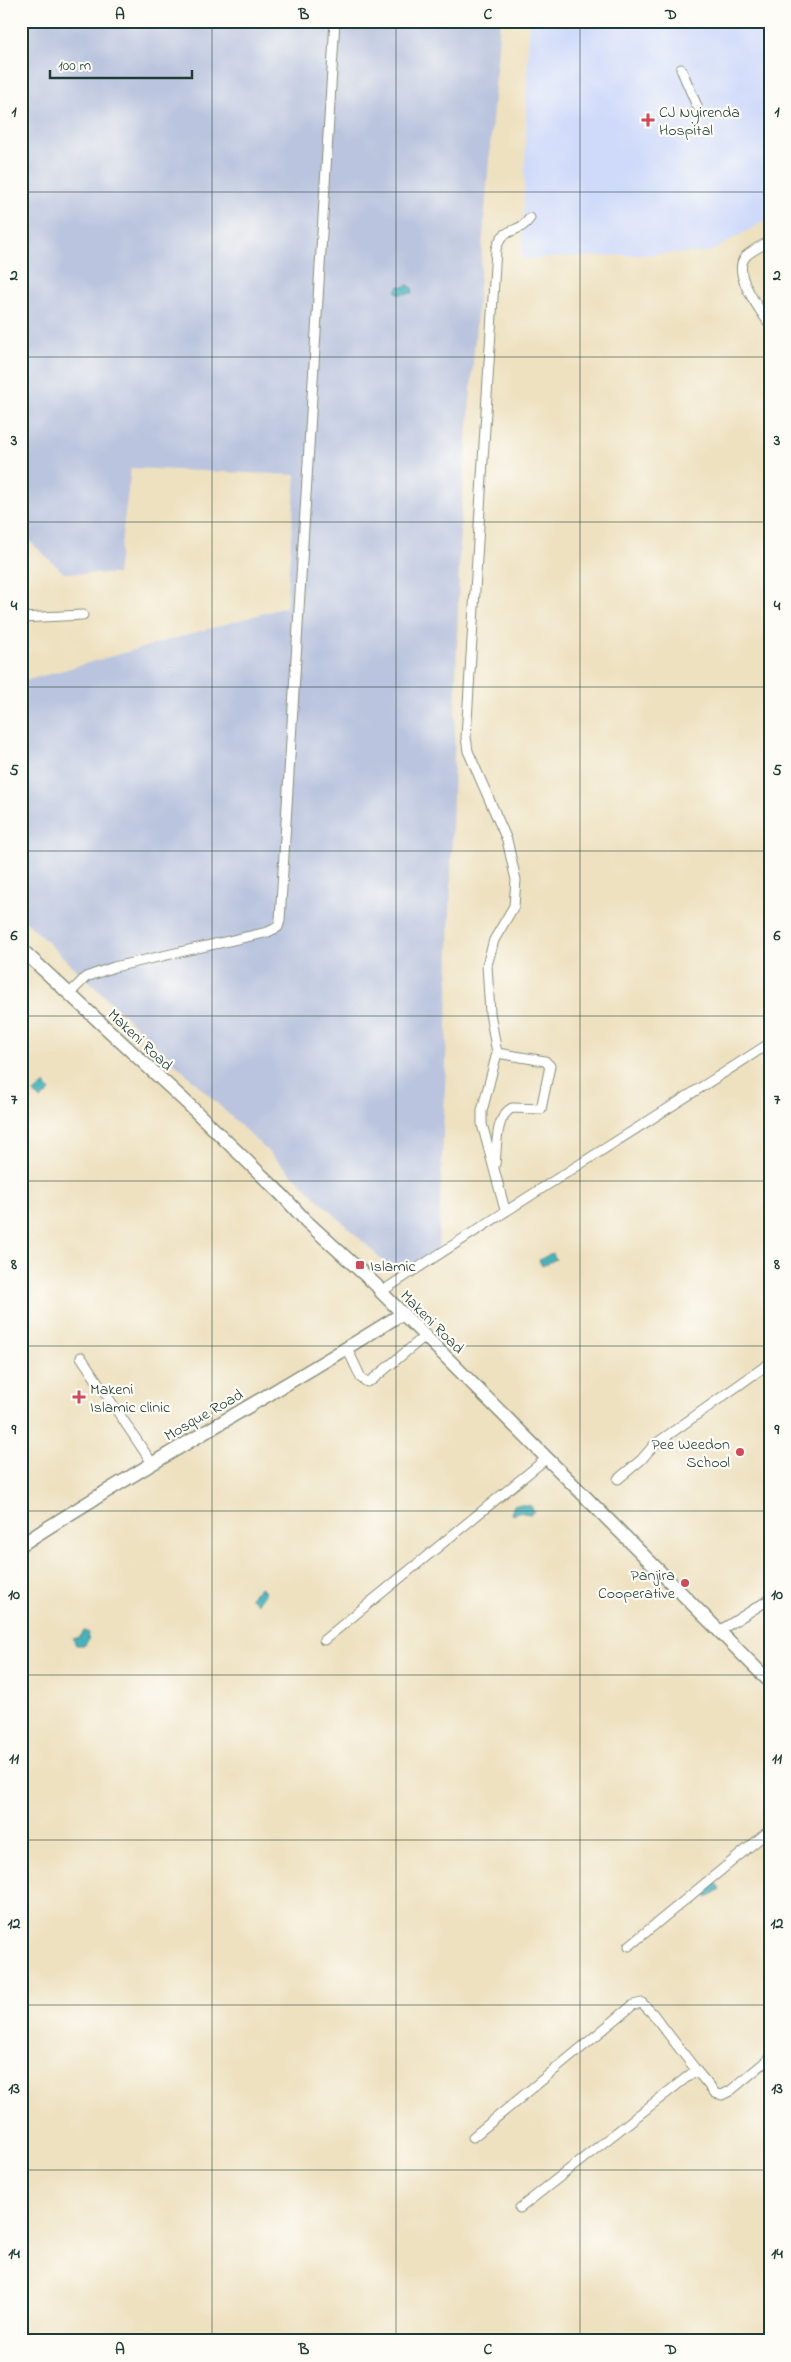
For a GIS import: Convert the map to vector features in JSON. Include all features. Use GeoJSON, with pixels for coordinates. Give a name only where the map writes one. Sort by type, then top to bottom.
{"type":"FeatureCollection","features":[{"type":"Feature","properties":{"kind":"main road","name":"Makeni Road"},"geometry":{"type":"LineString","coordinates":[[22,952],[200,1116],[283,1196],[306,1221],[377,1286],[770,1682]]}},
{"type":"Feature","properties":{"kind":"main road","name":"Mosque Road"},"geometry":{"type":"LineString","coordinates":[[21,1545],[152,1463],[403,1313]]}},
{"type":"Feature","properties":{"kind":"street"},"geometry":{"type":"LineString","coordinates":[[69,994],[86,977],[114,967],[268,932],[278,927],[280,920],[335,21]]}},
{"type":"Feature","properties":{"kind":"street"},"geometry":{"type":"LineString","coordinates":[[681,69],[697,106]]}},
{"type":"Feature","properties":{"kind":"street"},"geometry":{"type":"LineString","coordinates":[[505,1210],[482,1124],[482,1111],[497,1053],[490,1013],[487,965],[494,940],[514,906],[516,880],[507,840],[468,751],[466,737],[496,249],[505,233],[526,224],[530,218]]}},
{"type":"Feature","properties":{"kind":"street"},"geometry":{"type":"LineString","coordinates":[[770,241],[746,256],[742,266],[741,277],[770,325]]}},
{"type":"Feature","properties":{"kind":"street"},"geometry":{"type":"LineString","coordinates":[[21,618],[82,615]]}},
{"type":"Feature","properties":{"kind":"street"},"geometry":{"type":"LineString","coordinates":[[382,1292],[505,1210],[662,1114],[770,1043]]}},
{"type":"Feature","properties":{"kind":"street"},"geometry":{"type":"LineString","coordinates":[[494,1169],[500,1123],[508,1110],[512,1108],[541,1109],[550,1066],[545,1062],[497,1053]]}},
{"type":"Feature","properties":{"kind":"street"},"geometry":{"type":"LineString","coordinates":[[347,1348],[361,1378],[367,1382],[372,1380],[425,1336]]}},
{"type":"Feature","properties":{"kind":"street"},"geometry":{"type":"LineString","coordinates":[[81,1357],[152,1463]]}},
{"type":"Feature","properties":{"kind":"street"},"geometry":{"type":"LineString","coordinates":[[618,1479],[641,1460],[654,1445],[770,1363]]}},
{"type":"Feature","properties":{"kind":"street"},"geometry":{"type":"LineString","coordinates":[[324,1640],[547,1458]]}},
{"type":"Feature","properties":{"kind":"street"},"geometry":{"type":"LineString","coordinates":[[719,1631],[770,1599]]}},
{"type":"Feature","properties":{"kind":"street"},"geometry":{"type":"LineString","coordinates":[[629,1946],[770,1830]]}},
{"type":"Feature","properties":{"kind":"street"},"geometry":{"type":"LineString","coordinates":[[473,2137],[633,2005],[642,2003],[653,2014],[715,2093],[722,2095],[730,2092],[770,2058]]}},
{"type":"Feature","properties":{"kind":"street"},"geometry":{"type":"LineString","coordinates":[[520,2208],[696,2070]]}},
{"type":"Feature","properties":{"kind":"shaded area"},"geometry":{"type":"Polygon","coordinates":[[[21,21],[500,21],[460,529],[446,1066],[438,1249],[398,1275],[21,917],[21,682],[286,607],[296,475],[131,468],[117,574],[64,573],[21,533],[21,21]]]}},
{"type":"Feature","properties":{"kind":"shaded area","name":"CJ Nyirenda Hospital"},"geometry":{"type":"Polygon","coordinates":[[[529,21],[770,21],[770,218],[710,252],[522,259],[529,21]]]}},
{"type":"Feature","properties":{"kind":"water"},"geometry":{"type":"Polygon","coordinates":[[[408,285],[412,288],[413,293],[398,294],[396,291],[399,286],[404,287],[408,285]]]}},
{"type":"Feature","properties":{"kind":"water"},"geometry":{"type":"Polygon","coordinates":[[[45,1084],[50,1091],[40,1100],[34,1093],[45,1084]]]}},
{"type":"Feature","properties":{"kind":"water"},"geometry":{"type":"Polygon","coordinates":[[[552,1253],[556,1259],[542,1266],[539,1260],[552,1253]]]}},
{"type":"Feature","properties":{"kind":"water"},"geometry":{"type":"Polygon","coordinates":[[[514,1505],[531,1506],[534,1511],[530,1514],[517,1512],[513,1515],[511,1514],[514,1505]]]}},
{"type":"Feature","properties":{"kind":"water"},"geometry":{"type":"Polygon","coordinates":[[[260,1587],[266,1593],[256,1603],[250,1597],[260,1587]]]}},
{"type":"Feature","properties":{"kind":"water"},"geometry":{"type":"Polygon","coordinates":[[[84,1631],[89,1633],[88,1640],[85,1645],[76,1645],[73,1639],[80,1637],[84,1631]]]}},
{"type":"Feature","properties":{"kind":"water"},"geometry":{"type":"Polygon","coordinates":[[[716,1882],[720,1889],[708,1897],[704,1890],[716,1882]]]}},
{"type":"Feature","properties":{"kind":"place","name":"CJ Nyirenda Hospital"},"geometry":{"type":"Point","coordinates":[648,120]}},
{"type":"Feature","properties":{"kind":"place","name":"Islamic"},"geometry":{"type":"Point","coordinates":[360,1265]}},
{"type":"Feature","properties":{"kind":"place","name":"Makeni Islamic clinic"},"geometry":{"type":"Point","coordinates":[79,1397]}},
{"type":"Feature","properties":{"kind":"place","name":"Pee Weedon School"},"geometry":{"type":"Point","coordinates":[740,1452]}},
{"type":"Feature","properties":{"kind":"place","name":"Panjira Cooperative"},"geometry":{"type":"Point","coordinates":[685,1583]}}]}
